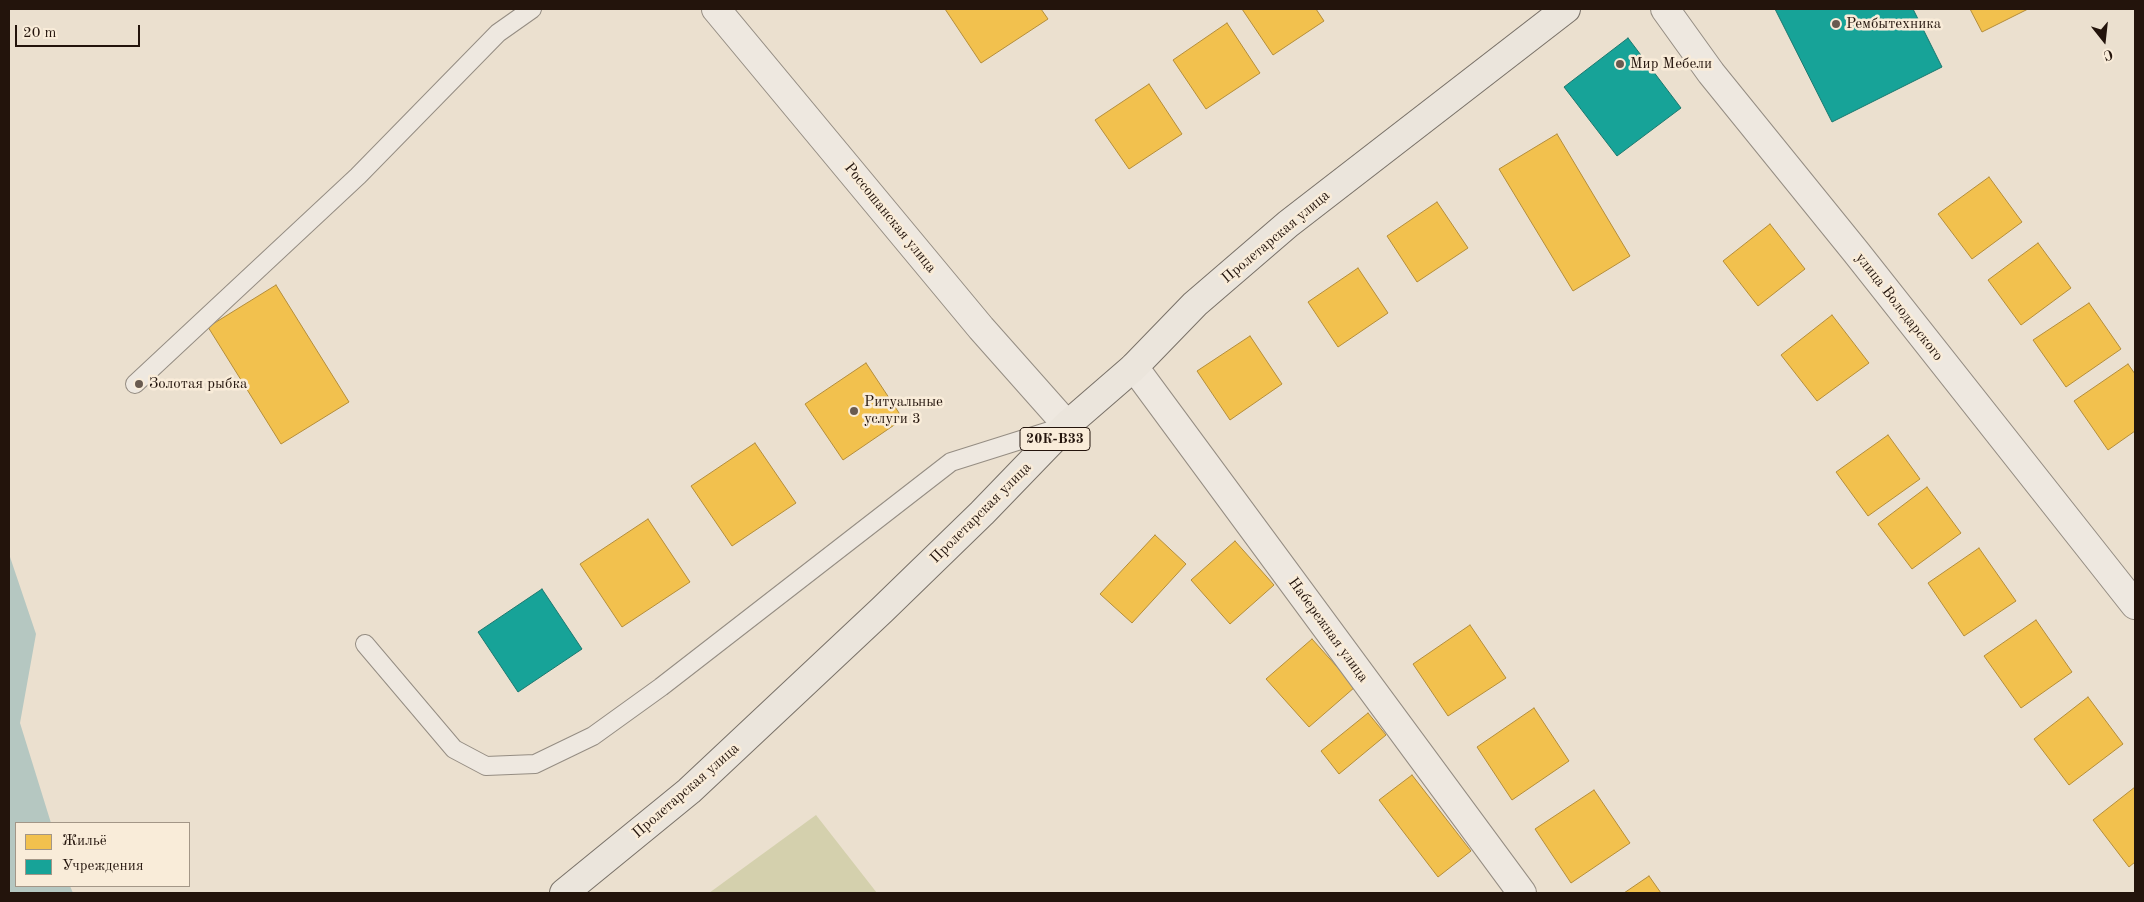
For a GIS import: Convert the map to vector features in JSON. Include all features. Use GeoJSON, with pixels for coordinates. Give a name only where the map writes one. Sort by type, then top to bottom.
{"type":"FeatureCollection","features":[{"type":"Feature","properties":{"kind":"main road","name":"Пролетарская улица"},"geometry":{"type":"LineString","coordinates":[[564,893],[696,784],[882,610],[982,513],[1067,426],[1134,367],[1195,304],[1288,224],[1566,9]]}},
{"type":"Feature","properties":{"kind":"street","name":"Россошанская улица"},"geometry":{"type":"LineString","coordinates":[[716,9],[980,328],[1067,426]]}},
{"type":"Feature","properties":{"kind":"street","name":"улица Володарского"},"geometry":{"type":"LineString","coordinates":[[1665,9],[1710,73],[1856,252],[2135,606]]}},
{"type":"Feature","properties":{"kind":"street","name":"Набережная улица"},"geometry":{"type":"LineString","coordinates":[[1134,367],[1522,893]]}},
{"type":"Feature","properties":{"kind":"lane"},"geometry":{"type":"LineString","coordinates":[[135,384],[358,176],[498,33],[532,9]]}},
{"type":"Feature","properties":{"kind":"lane"},"geometry":{"type":"LineString","coordinates":[[365,644],[454,749],[486,766],[535,764],[593,736],[661,687],[951,462],[1067,426]]}},
{"type":"Feature","properties":{"kind":"shaded area"},"geometry":{"type":"Polygon","coordinates":[[[9,554],[36,634],[20,723],[51,822],[15,822],[15,887],[70,887],[73,893],[9,893],[9,554]]]}},
{"type":"Feature","properties":{"kind":"shaded area"},"geometry":{"type":"Polygon","coordinates":[[[816,815],[877,893],[709,893],[816,815]]]}},
{"type":"Feature","properties":{"kind":"building: Жильё"},"geometry":{"type":"Polygon","coordinates":[[[945,9],[1041,9],[1048,19],[981,63],[945,9]]]}},
{"type":"Feature","properties":{"kind":"building: Жильё"},"geometry":{"type":"Polygon","coordinates":[[[1242,9],[1316,9],[1324,21],[1273,55],[1242,9]]]}},
{"type":"Feature","properties":{"kind":"building: Жильё"},"geometry":{"type":"Polygon","coordinates":[[[1970,9],[2028,9],[1982,32],[1970,9]]]}},
{"type":"Feature","properties":{"kind":"building: Жильё"},"geometry":{"type":"Polygon","coordinates":[[[1227,23],[1260,73],[1206,109],[1173,60],[1227,23]]]}},
{"type":"Feature","properties":{"kind":"building: Жильё"},"geometry":{"type":"Polygon","coordinates":[[[1149,84],[1182,134],[1129,169],[1095,120],[1149,84]]]}},
{"type":"Feature","properties":{"kind":"building: Жильё"},"geometry":{"type":"Polygon","coordinates":[[[1557,134],[1630,256],[1573,291],[1499,169],[1557,134]]]}},
{"type":"Feature","properties":{"kind":"building: Жильё"},"geometry":{"type":"Polygon","coordinates":[[[1989,177],[2022,222],[1972,259],[1938,214],[1989,177]]]}},
{"type":"Feature","properties":{"kind":"building: Жильё"},"geometry":{"type":"Polygon","coordinates":[[[1437,202],[1468,248],[1417,282],[1387,236],[1437,202]]]}},
{"type":"Feature","properties":{"kind":"building: Жильё"},"geometry":{"type":"Polygon","coordinates":[[[1770,224],[1805,269],[1758,306],[1723,261],[1770,224]]]}},
{"type":"Feature","properties":{"kind":"building: Жильё"},"geometry":{"type":"Polygon","coordinates":[[[2038,243],[2071,288],[2021,325],[1988,280],[2038,243]]]}},
{"type":"Feature","properties":{"kind":"building: Жильё"},"geometry":{"type":"Polygon","coordinates":[[[1358,268],[1388,313],[1338,347],[1308,302],[1358,268]]]}},
{"type":"Feature","properties":{"kind":"building: Жильё"},"geometry":{"type":"Polygon","coordinates":[[[276,285],[349,402],[281,444],[208,327],[276,285]]]}},
{"type":"Feature","properties":{"kind":"building: Жильё"},"geometry":{"type":"Polygon","coordinates":[[[2089,303],[2121,349],[2066,387],[2033,340],[2089,303]]]}},
{"type":"Feature","properties":{"kind":"building: Жильё"},"geometry":{"type":"Polygon","coordinates":[[[1832,315],[1869,363],[1817,401],[1781,355],[1832,315]]]}},
{"type":"Feature","properties":{"kind":"building: Жильё"},"geometry":{"type":"Polygon","coordinates":[[[1250,336],[1282,384],[1230,420],[1197,371],[1250,336]]]}},
{"type":"Feature","properties":{"kind":"building: Жильё","name":"Ритуальные услуги 3"},"geometry":{"type":"Polygon","coordinates":[[[866,363],[903,419],[843,460],[805,404],[866,363]]]}},
{"type":"Feature","properties":{"kind":"building: Жильё"},"geometry":{"type":"Polygon","coordinates":[[[2128,364],[2135,374],[2135,431],[2108,450],[2074,401],[2128,364]]]}},
{"type":"Feature","properties":{"kind":"building: Жильё"},"geometry":{"type":"Polygon","coordinates":[[[1888,435],[1920,479],[1868,516],[1836,472],[1888,435]]]}},
{"type":"Feature","properties":{"kind":"building: Жильё"},"geometry":{"type":"Polygon","coordinates":[[[755,443],[796,503],[732,546],[691,486],[755,443]]]}},
{"type":"Feature","properties":{"kind":"building: Жильё"},"geometry":{"type":"Polygon","coordinates":[[[1927,487],[1961,533],[1912,569],[1878,524],[1927,487]]]}},
{"type":"Feature","properties":{"kind":"building: Жильё"},"geometry":{"type":"Polygon","coordinates":[[[648,519],[690,582],[622,627],[580,564],[648,519]]]}},
{"type":"Feature","properties":{"kind":"building: Жильё"},"geometry":{"type":"Polygon","coordinates":[[[1155,535],[1186,564],[1132,623],[1100,594],[1155,535]]]}},
{"type":"Feature","properties":{"kind":"building: Жильё"},"geometry":{"type":"Polygon","coordinates":[[[1235,541],[1274,585],[1230,624],[1191,580],[1235,541]]]}},
{"type":"Feature","properties":{"kind":"building: Жильё"},"geometry":{"type":"Polygon","coordinates":[[[1979,548],[2016,601],[1964,636],[1928,583],[1979,548]]]}},
{"type":"Feature","properties":{"kind":"building: Жильё"},"geometry":{"type":"Polygon","coordinates":[[[2036,620],[2072,672],[2021,708],[1984,656],[2036,620]]]}},
{"type":"Feature","properties":{"kind":"building: Жильё"},"geometry":{"type":"Polygon","coordinates":[[[1470,625],[1506,678],[1448,716],[1413,664],[1470,625]]]}},
{"type":"Feature","properties":{"kind":"building: Жильё"},"geometry":{"type":"Polygon","coordinates":[[[1312,639],[1355,687],[1309,727],[1266,679],[1312,639]]]}},
{"type":"Feature","properties":{"kind":"building: Жильё"},"geometry":{"type":"Polygon","coordinates":[[[2088,697],[2123,744],[2069,785],[2034,739],[2088,697]]]}},
{"type":"Feature","properties":{"kind":"building: Жильё"},"geometry":{"type":"Polygon","coordinates":[[[1534,708],[1569,761],[1512,800],[1477,747],[1534,708]]]}},
{"type":"Feature","properties":{"kind":"building: Жильё"},"geometry":{"type":"Polygon","coordinates":[[[1368,713],[1386,735],[1339,774],[1321,751],[1368,713]]]}},
{"type":"Feature","properties":{"kind":"building: Жильё"},"geometry":{"type":"Polygon","coordinates":[[[1412,775],[1471,851],[1438,877],[1379,800],[1412,775]]]}},
{"type":"Feature","properties":{"kind":"building: Жильё"},"geometry":{"type":"Polygon","coordinates":[[[2135,787],[2135,862],[2129,867],[2093,820],[2135,787]]]}},
{"type":"Feature","properties":{"kind":"building: Жильё"},"geometry":{"type":"Polygon","coordinates":[[[1594,790],[1630,843],[1571,883],[1535,829],[1594,790]]]}},
{"type":"Feature","properties":{"kind":"building: Жильё"},"geometry":{"type":"Polygon","coordinates":[[[1649,876],[1661,893],[1624,893],[1649,876]]]}},
{"type":"Feature","properties":{"kind":"building: Учреждения"},"geometry":{"type":"Polygon","coordinates":[[[1775,9],[1913,9],[1942,67],[1832,122],[1775,9]]]}},
{"type":"Feature","properties":{"kind":"building: Учреждения"},"geometry":{"type":"Polygon","coordinates":[[[1628,38],[1681,108],[1617,156],[1564,87],[1628,38]]]}},
{"type":"Feature","properties":{"kind":"building: Учреждения"},"geometry":{"type":"Polygon","coordinates":[[[542,589],[582,649],[518,692],[478,632],[542,589]]]}},
{"type":"Feature","properties":{"kind":"place","name":"Рембытехника"},"geometry":{"type":"Point","coordinates":[1836,24]}},
{"type":"Feature","properties":{"kind":"place","name":"Мир Мебели"},"geometry":{"type":"Point","coordinates":[1620,64]}},
{"type":"Feature","properties":{"kind":"place","name":"Золотая рыбка"},"geometry":{"type":"Point","coordinates":[139,384]}},
{"type":"Feature","properties":{"kind":"place","name":"Ритуальные услуги 3"},"geometry":{"type":"Point","coordinates":[854,411]}}]}
